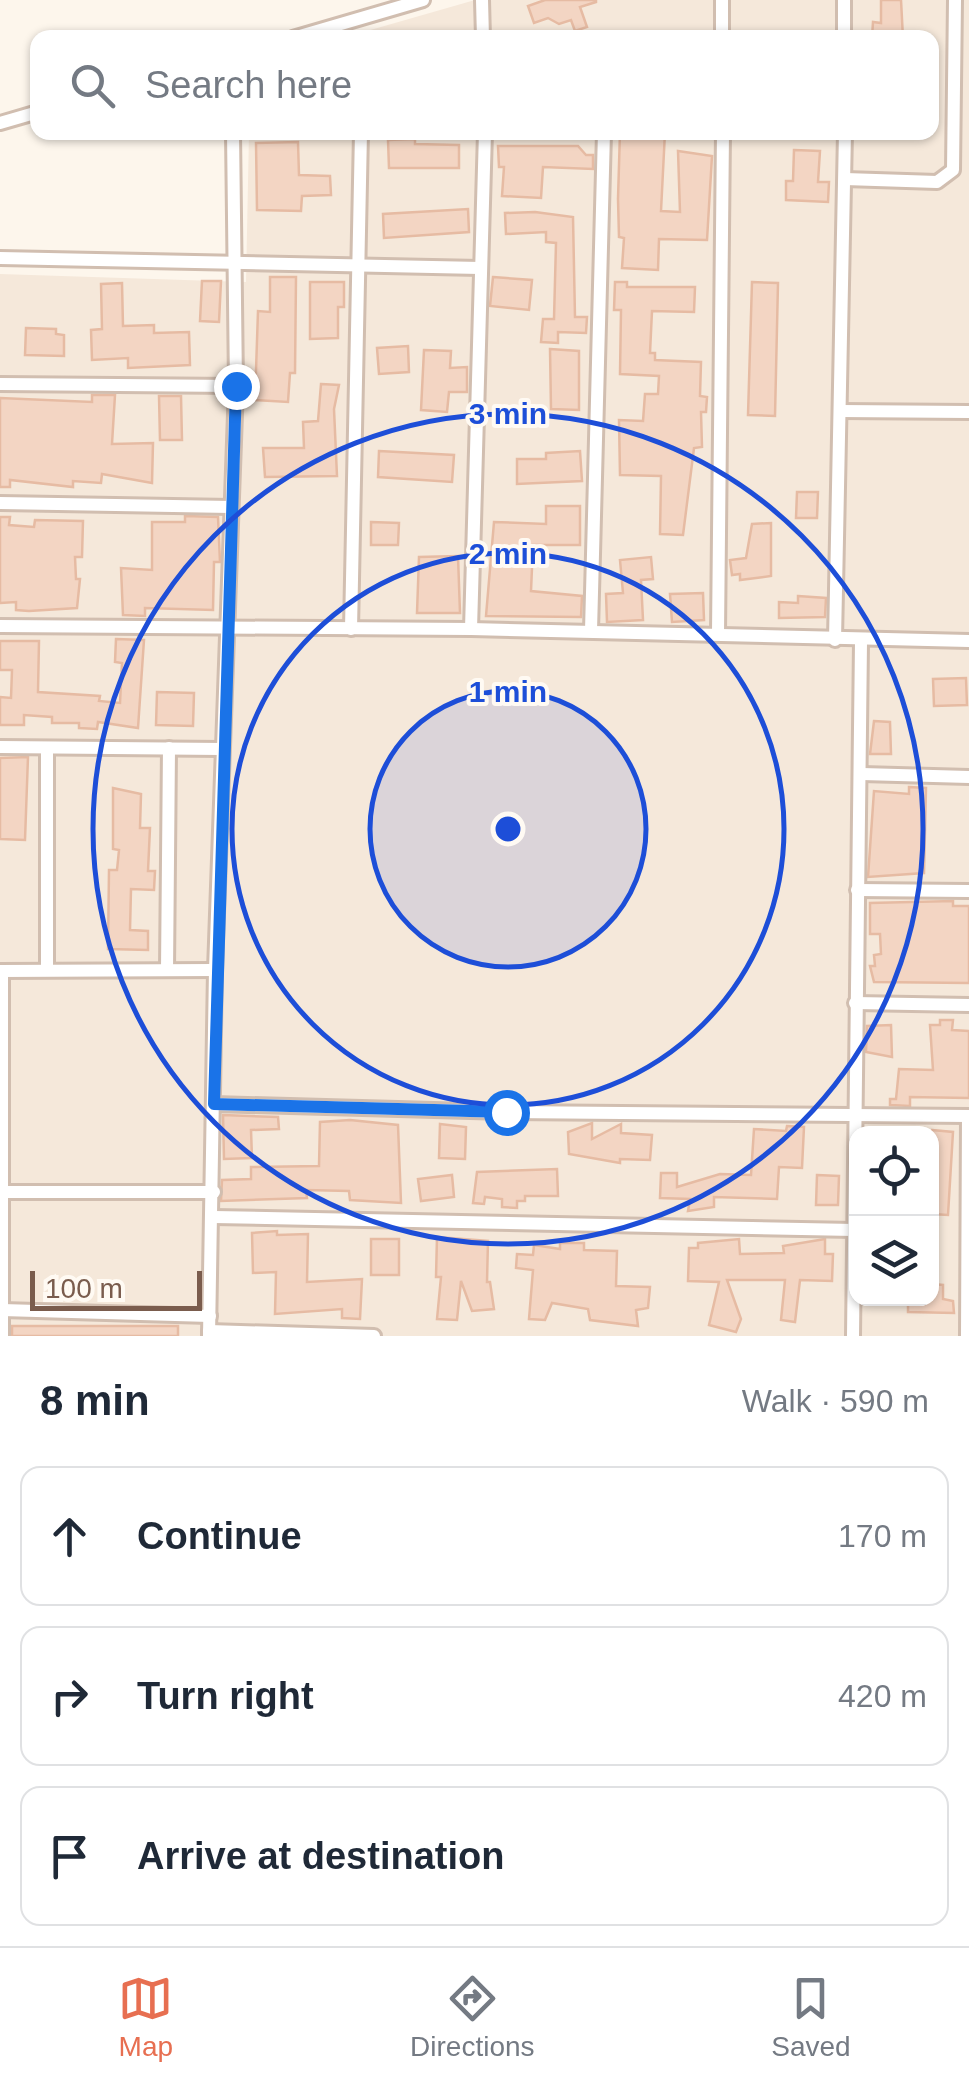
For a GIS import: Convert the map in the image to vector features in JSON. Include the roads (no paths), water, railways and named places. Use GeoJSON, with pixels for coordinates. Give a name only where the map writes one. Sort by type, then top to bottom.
{"type":"FeatureCollection","features":[{"type":"Feature","properties":{"kind":"street"},"geometry":{"type":"LineString","coordinates":[[320,30],[422,0]]}},
{"type":"Feature","properties":{"kind":"street"},"geometry":{"type":"LineString","coordinates":[[482,0],[483,30]]}},
{"type":"Feature","properties":{"kind":"street"},"geometry":{"type":"LineString","coordinates":[[722,0],[722,30]]}},
{"type":"Feature","properties":{"kind":"street"},"geometry":{"type":"LineString","coordinates":[[844,0],[844,30]]}},
{"type":"Feature","properties":{"kind":"street"},"geometry":{"type":"LineString","coordinates":[[845,179],[937,182],[953,170],[955,0]]}},
{"type":"Feature","properties":{"kind":"street"},"geometry":{"type":"LineString","coordinates":[[0,124],[30,115]]}},
{"type":"Feature","properties":{"kind":"street"},"geometry":{"type":"LineString","coordinates":[[210,1328],[215,970],[236,386],[234,140]]}},
{"type":"Feature","properties":{"kind":"street"},"geometry":{"type":"LineString","coordinates":[[351,629],[362,266],[361,140]]}},
{"type":"Feature","properties":{"kind":"street"},"geometry":{"type":"LineString","coordinates":[[471,629],[485,140]]}},
{"type":"Feature","properties":{"kind":"street"},"geometry":{"type":"LineString","coordinates":[[591,631],[604,140]]}},
{"type":"Feature","properties":{"kind":"street"},"geometry":{"type":"LineString","coordinates":[[718,633],[723,140]]}},
{"type":"Feature","properties":{"kind":"street"},"geometry":{"type":"LineString","coordinates":[[835,640],[845,140]]}},
{"type":"Feature","properties":{"kind":"street"},"geometry":{"type":"LineString","coordinates":[[0,258],[480,268]]}},
{"type":"Feature","properties":{"kind":"street"},"geometry":{"type":"LineString","coordinates":[[0,384],[236,386]]}},
{"type":"Feature","properties":{"kind":"street"},"geometry":{"type":"LineString","coordinates":[[840,411],[969,412]]}},
{"type":"Feature","properties":{"kind":"street"},"geometry":{"type":"LineString","coordinates":[[0,503],[232,507]]}},
{"type":"Feature","properties":{"kind":"street"},"geometry":{"type":"LineString","coordinates":[[0,626],[471,629],[718,633],[861,642],[969,641]]}},
{"type":"Feature","properties":{"kind":"street"},"geometry":{"type":"LineString","coordinates":[[854,1216],[861,642]]}},
{"type":"Feature","properties":{"kind":"street"},"geometry":{"type":"LineString","coordinates":[[0,747],[222,749]]}},
{"type":"Feature","properties":{"kind":"street"},"geometry":{"type":"LineString","coordinates":[[47,748],[47,970]]}},
{"type":"Feature","properties":{"kind":"street"},"geometry":{"type":"LineString","coordinates":[[167,970],[169,748]]}},
{"type":"Feature","properties":{"kind":"street"},"geometry":{"type":"LineString","coordinates":[[862,774],[969,777]]}},
{"type":"Feature","properties":{"kind":"street"},"geometry":{"type":"LineString","coordinates":[[857,890],[969,891]]}},
{"type":"Feature","properties":{"kind":"street"},"geometry":{"type":"LineString","coordinates":[[2,1336],[1,970],[215,970]]}},
{"type":"Feature","properties":{"kind":"street"},"geometry":{"type":"LineString","coordinates":[[855,1003],[969,1006]]}},
{"type":"Feature","properties":{"kind":"street"},"geometry":{"type":"LineString","coordinates":[[214,1104],[968,1116],[967,1336]]}},
{"type":"Feature","properties":{"kind":"street"},"geometry":{"type":"LineString","coordinates":[[2,1192],[214,1192]]}},
{"type":"Feature","properties":{"kind":"street"},"geometry":{"type":"LineString","coordinates":[[214,1217],[849,1230]]}},
{"type":"Feature","properties":{"kind":"street"},"geometry":{"type":"LineString","coordinates":[[853,1306],[853,1336]]}},
{"type":"Feature","properties":{"kind":"street"},"geometry":{"type":"LineString","coordinates":[[2,1310],[210,1328],[374,1336]]}}]}
